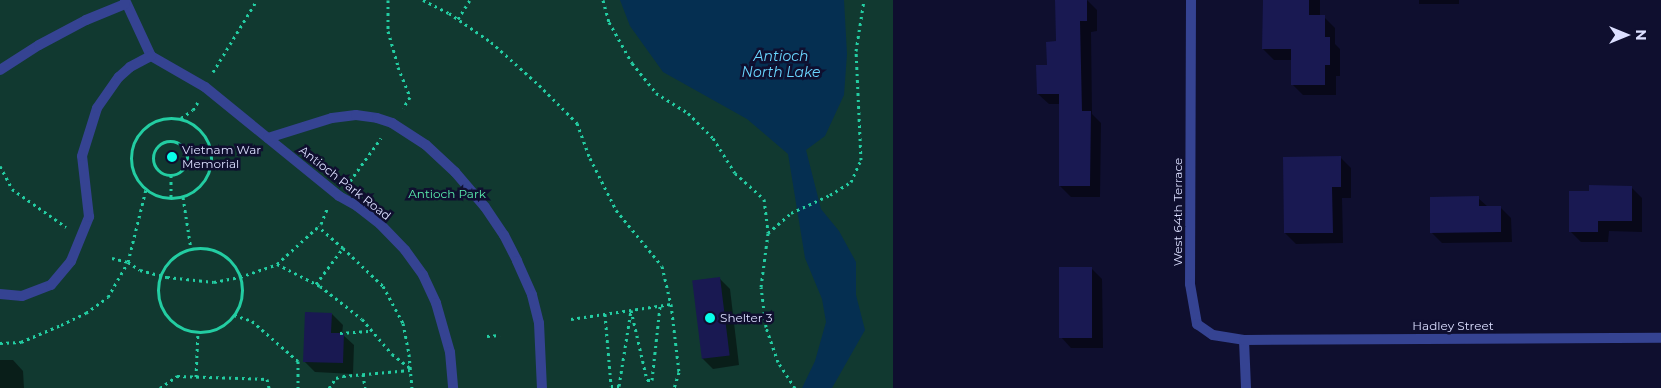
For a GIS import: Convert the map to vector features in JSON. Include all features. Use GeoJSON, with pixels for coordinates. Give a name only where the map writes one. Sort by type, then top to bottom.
{"type":"FeatureCollection","features":[{"type":"Feature","properties":{"kind":"street","name":"West 64th Terrace"},"geometry":{"type":"LineString","coordinates":[[1191,0],[1190,284],[1197,324],[1213,335],[1244,340]]}},
{"type":"Feature","properties":{"kind":"street"},"geometry":{"type":"LineString","coordinates":[[0,70],[39,45],[125,2],[151,56],[130,67],[119,77],[98,108],[82,156],[89,217],[71,261],[51,285],[22,296],[0,294]]}},
{"type":"Feature","properties":{"kind":"street","name":"Antioch Park Road"},"geometry":{"type":"LineString","coordinates":[[151,56],[205,87],[339,196],[357,206],[380,224],[405,250],[423,275],[436,303],[450,352],[453,388]]}},
{"type":"Feature","properties":{"kind":"street","name":"Antioch Park Road"},"geometry":{"type":"LineString","coordinates":[[268,138],[332,118],[356,115],[377,118],[392,123],[426,145],[455,172],[485,207],[504,235],[518,261],[532,296],[539,323],[542,388]]}},
{"type":"Feature","properties":{"kind":"street","name":"Hadley Street"},"geometry":{"type":"LineString","coordinates":[[1244,340],[1661,338]]}},
{"type":"Feature","properties":{"kind":"street"},"geometry":{"type":"LineString","coordinates":[[1244,340],[1246,388]]}},
{"type":"Feature","properties":{"kind":"path"},"geometry":{"type":"LineString","coordinates":[[211,76],[251,7],[257,0]]}},
{"type":"Feature","properties":{"kind":"path"},"geometry":{"type":"LineString","coordinates":[[423,0],[458,19],[491,42],[532,78],[577,123],[590,158],[616,210],[662,266],[671,304],[679,372],[674,388]]}},
{"type":"Feature","properties":{"kind":"path"},"geometry":{"type":"LineString","coordinates":[[458,19],[470,0]]}},
{"type":"Feature","properties":{"kind":"path"},"geometry":{"type":"LineString","coordinates":[[603,0],[608,22],[632,63],[656,93],[688,113],[713,138],[736,173],[764,199],[768,233],[761,287],[766,327],[778,362],[795,388]]}},
{"type":"Feature","properties":{"kind":"path"},"geometry":{"type":"LineString","coordinates":[[768,233],[791,212],[830,195],[851,182],[861,160],[856,51],[864,0]]}},
{"type":"Feature","properties":{"kind":"path"},"geometry":{"type":"LineString","coordinates":[[180,119],[193,110],[200,99]]}},
{"type":"Feature","properties":{"kind":"path"},"geometry":{"type":"LineString","coordinates":[[163,118],[180,119],[189,121],[201,130],[208,141],[212,155],[210,168],[204,181],[195,191],[183,197],[157,196],[146,189],[137,179],[132,167],[131,154],[134,142],[141,131],[151,122],[163,118]]}},
{"type":"Feature","properties":{"kind":"path"},"geometry":{"type":"LineString","coordinates":[[171,141],[181,145],[185,150],[187,161],[181,171],[171,175],[165,174],[157,168],[154,158],[155,152],[161,144],[171,141]]}},
{"type":"Feature","properties":{"kind":"path"},"geometry":{"type":"LineString","coordinates":[[0,166],[12,188],[71,230]]}},
{"type":"Feature","properties":{"kind":"path"},"geometry":{"type":"LineString","coordinates":[[171,175],[171,198]]}},
{"type":"Feature","properties":{"kind":"path"},"geometry":{"type":"LineString","coordinates":[[0,343],[21,342],[86,313],[108,298],[128,262],[146,189]]}},
{"type":"Feature","properties":{"kind":"path"},"geometry":{"type":"LineString","coordinates":[[183,197],[192,249]]}},
{"type":"Feature","properties":{"kind":"path"},"geometry":{"type":"LineString","coordinates":[[318,226],[382,286],[403,323],[412,388]]}},
{"type":"Feature","properties":{"kind":"path"},"geometry":{"type":"LineString","coordinates":[[316,284],[343,248]]}},
{"type":"Feature","properties":{"kind":"path"},"geometry":{"type":"LineString","coordinates":[[192,249],[217,251],[232,263],[240,277],[242,298],[234,315],[223,326],[209,332],[191,332],[173,323],[162,310],[158,296],[160,275],[168,262],[182,251],[192,249]]}},
{"type":"Feature","properties":{"kind":"path"},"geometry":{"type":"LineString","coordinates":[[277,264],[316,284],[362,320],[392,354],[411,370]]}},
{"type":"Feature","properties":{"kind":"path"},"geometry":{"type":"LineString","coordinates":[[571,319],[671,304]]}},
{"type":"Feature","properties":{"kind":"path"},"geometry":{"type":"LineString","coordinates":[[631,310],[647,380],[652,380],[660,306]]}},
{"type":"Feature","properties":{"kind":"path"},"geometry":{"type":"LineString","coordinates":[[605,314],[611,386],[619,386],[631,310]]}},
{"type":"Feature","properties":{"kind":"path"},"geometry":{"type":"LineString","coordinates":[[234,315],[252,321],[298,361],[298,388]]}},
{"type":"Feature","properties":{"kind":"path"},"geometry":{"type":"LineString","coordinates":[[340,333],[372,331]]}},
{"type":"Feature","properties":{"kind":"path"},"geometry":{"type":"LineString","coordinates":[[196,377],[198,332]]}},
{"type":"Feature","properties":{"kind":"path"},"geometry":{"type":"LineString","coordinates":[[487,336],[500,335]]}},
{"type":"Feature","properties":{"kind":"path"},"geometry":{"type":"LineString","coordinates":[[329,388],[336,378],[411,370]]}},
{"type":"Feature","properties":{"kind":"path"},"geometry":{"type":"LineString","coordinates":[[363,374],[365,388]]}},
{"type":"Feature","properties":{"kind":"path"},"geometry":{"type":"LineString","coordinates":[[160,388],[177,376],[267,379],[269,388]]}},
{"type":"Feature","properties":{"kind":"green space","name":"Antioch Park"},"geometry":{"type":"Polygon","coordinates":[[[0,0],[893,0],[893,388],[0,388],[0,0]]]}},
{"type":"Feature","properties":{"kind":"water","name":"Antioch North Lake"},"geometry":{"type":"Polygon","coordinates":[[[620,0],[844,0],[847,54],[844,95],[825,136],[806,150],[821,209],[839,231],[856,262],[856,295],[865,330],[832,388],[802,388],[815,361],[826,322],[822,299],[805,258],[788,154],[747,119],[663,72],[630,26],[620,0]]]}},
{"type":"Feature","properties":{"kind":"building"},"geometry":{"type":"Polygon","coordinates":[[[1055,0],[1087,0],[1087,21],[1080,21],[1082,111],[1091,111],[1090,186],[1059,186],[1059,94],[1037,94],[1036,65],[1047,65],[1046,42],[1056,41],[1055,0]]]}},
{"type":"Feature","properties":{"kind":"building"},"geometry":{"type":"Polygon","coordinates":[[[1263,0],[1309,0],[1309,15],[1325,15],[1325,37],[1330,37],[1330,65],[1325,65],[1325,85],[1291,85],[1291,49],[1262,49],[1263,0]]]}},
{"type":"Feature","properties":{"kind":"building"},"geometry":{"type":"Polygon","coordinates":[[[1341,156],[1341,187],[1332,187],[1333,233],[1284,233],[1283,157],[1341,156]]]}},
{"type":"Feature","properties":{"kind":"building"},"geometry":{"type":"Polygon","coordinates":[[[1589,185],[1632,186],[1632,221],[1598,221],[1598,232],[1569,232],[1569,191],[1589,191],[1589,185]]]}},
{"type":"Feature","properties":{"kind":"building"},"geometry":{"type":"Polygon","coordinates":[[[1479,196],[1479,206],[1501,206],[1501,232],[1430,233],[1430,197],[1479,196]]]}},
{"type":"Feature","properties":{"kind":"building"},"geometry":{"type":"Polygon","coordinates":[[[1059,267],[1092,267],[1092,338],[1059,338],[1059,267]]]}},
{"type":"Feature","properties":{"kind":"building","name":"Shelter 3"},"geometry":{"type":"Polygon","coordinates":[[[720,277],[730,355],[702,359],[692,280],[720,277]]]}},
{"type":"Feature","properties":{"kind":"building"},"geometry":{"type":"Polygon","coordinates":[[[305,312],[332,313],[331,333],[344,333],[343,363],[303,362],[305,312]]]}},
{"type":"Feature","properties":{"kind":"place","name":"Vietnam War Memorial"},"geometry":{"type":"Point","coordinates":[172,157]}},
{"type":"Feature","properties":{"kind":"place","name":"Shelter 3"},"geometry":{"type":"Point","coordinates":[710,318]}}]}
